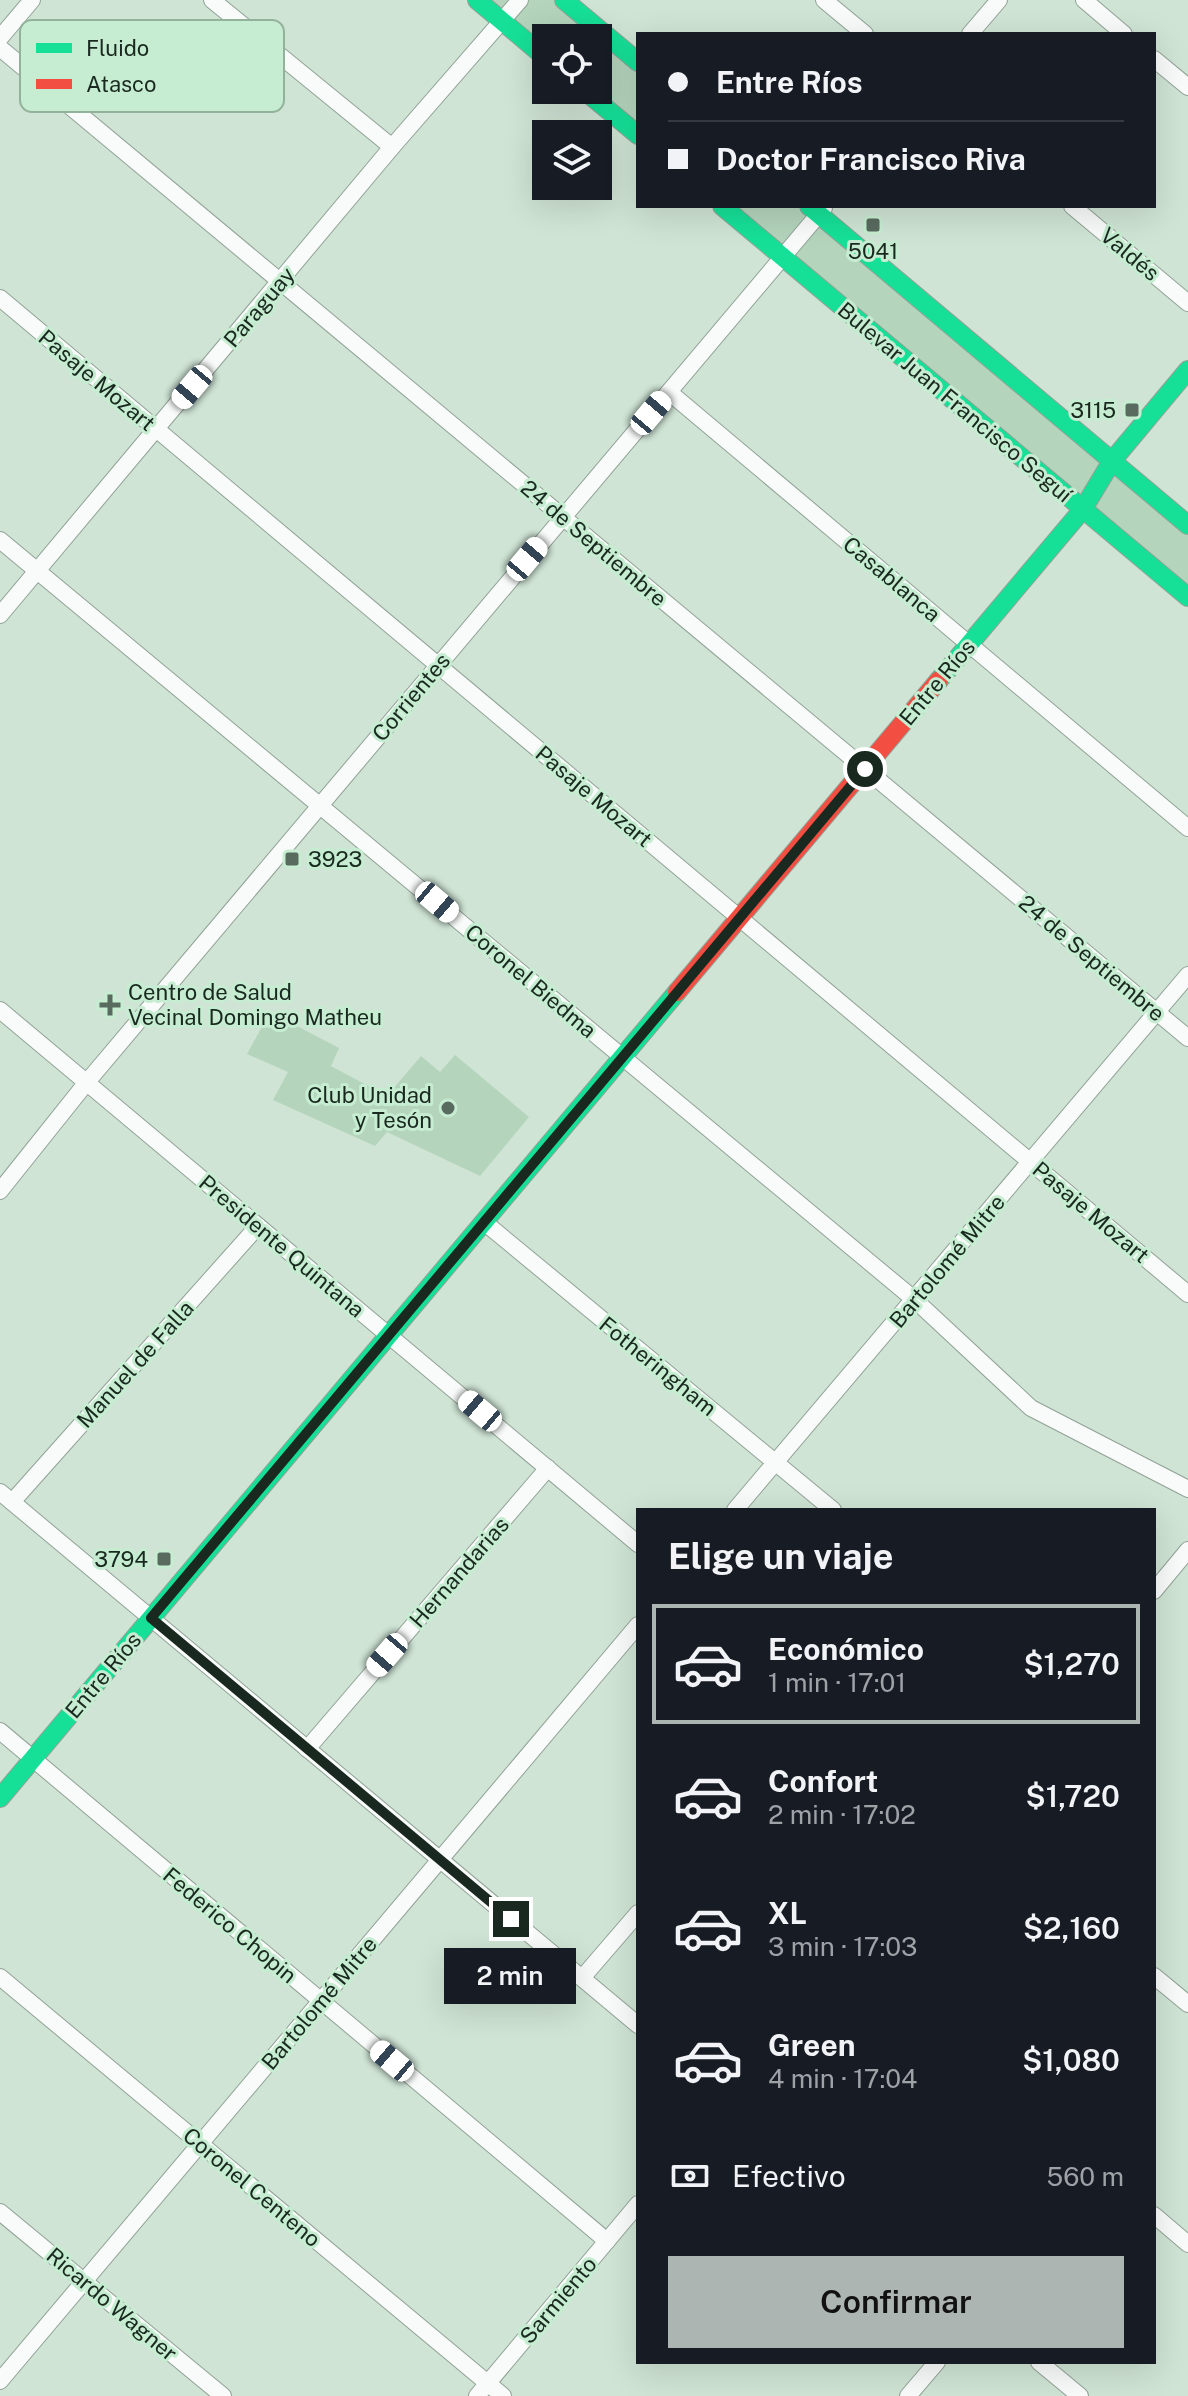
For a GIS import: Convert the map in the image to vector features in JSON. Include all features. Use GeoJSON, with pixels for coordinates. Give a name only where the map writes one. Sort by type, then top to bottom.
{"type":"FeatureCollection","features":[{"type":"Feature","properties":{"kind":"street"},"geometry":{"type":"LineString","coordinates":[[0,38],[32,0]]}},
{"type":"Feature","properties":{"kind":"street"},"geometry":{"type":"LineString","coordinates":[[212,0],[236,20]]}},
{"type":"Feature","properties":{"kind":"street"},"geometry":{"type":"LineString","coordinates":[[477,0],[532,46]]}},
{"type":"Feature","properties":{"kind":"street","name":"Paraguay"},"geometry":{"type":"LineString","coordinates":[[0,615],[392,147],[520,0]]}},
{"type":"Feature","properties":{"kind":"street"},"geometry":{"type":"LineString","coordinates":[[564,0],[636,60]]}},
{"type":"Feature","properties":{"kind":"street"},"geometry":{"type":"LineString","coordinates":[[824,0],[863,32]]}},
{"type":"Feature","properties":{"kind":"street"},"geometry":{"type":"LineString","coordinates":[[972,32],[999,0]]}},
{"type":"Feature","properties":{"kind":"street"},"geometry":{"type":"LineString","coordinates":[[1084,0],[1122,32]]}},
{"type":"Feature","properties":{"kind":"street","name":"24 de Septiembre"},"geometry":{"type":"LineString","coordinates":[[0,48],[20,65]]}},
{"type":"Feature","properties":{"kind":"street"},"geometry":{"type":"LineString","coordinates":[[284,59],[392,147]]}},
{"type":"Feature","properties":{"kind":"street"},"geometry":{"type":"LineString","coordinates":[[1156,61],[1188,87]]}},
{"type":"Feature","properties":{"kind":"street"},"geometry":{"type":"LineString","coordinates":[[601,104],[636,133]]}},
{"type":"Feature","properties":{"kind":"street","name":"24 de Septiembre"},"geometry":{"type":"LineString","coordinates":[[77,112],[1188,1038]]}},
{"type":"Feature","properties":{"kind":"street","name":"Bulevar Juan Francisco Seguí"},"geometry":{"type":"LineString","coordinates":[[724,208],[1188,597]]}},
{"type":"Feature","properties":{"kind":"street","name":"Valdés"},"geometry":{"type":"LineString","coordinates":[[1074,208],[1188,303]]}},
{"type":"Feature","properties":{"kind":"street"},"geometry":{"type":"LineString","coordinates":[[818,209],[1188,525]]}},
{"type":"Feature","properties":{"kind":"street","name":"Corrientes"},"geometry":{"type":"LineString","coordinates":[[0,1191],[87,1082],[783,257],[818,209]]}},
{"type":"Feature","properties":{"kind":"street","name":"Pasaje Mozart"},"geometry":{"type":"LineString","coordinates":[[0,298],[1188,1294]]}},
{"type":"Feature","properties":{"kind":"street","name":"Entre Ríos"},"geometry":{"type":"LineString","coordinates":[[0,1798],[1083,509],[1112,461],[1188,370]]}},
{"type":"Feature","properties":{"kind":"street","name":"Casablanca"},"geometry":{"type":"LineString","coordinates":[[669,392],[1188,828]]}},
{"type":"Feature","properties":{"kind":"street","name":"Coronel Biedma"},"geometry":{"type":"LineString","coordinates":[[0,540],[915,1300],[1031,1408],[1188,1489]]}},
{"type":"Feature","properties":{"kind":"street","name":"Bartolomé Mitre"},"geometry":{"type":"LineString","coordinates":[[737,1508],[1188,975]]}},
{"type":"Feature","properties":{"kind":"street","name":"Presidente Quintana"},"geometry":{"type":"LineString","coordinates":[[0,1010],[636,1542]]}},
{"type":"Feature","properties":{"kind":"street","name":"Fotheringham"},"geometry":{"type":"LineString","coordinates":[[484,1222],[831,1508]]}},
{"type":"Feature","properties":{"kind":"street","name":"Manuel de Falla"},"geometry":{"type":"LineString","coordinates":[[6,1497],[258,1226]]}},
{"type":"Feature","properties":{"kind":"street","name":"Hernandarias"},"geometry":{"type":"LineString","coordinates":[[307,1749],[548,1468]]}},
{"type":"Feature","properties":{"kind":"street"},"geometry":{"type":"LineString","coordinates":[[6,1497],[636,2023]]}},
{"type":"Feature","properties":{"kind":"street"},"geometry":{"type":"LineString","coordinates":[[1156,1589],[1188,1550]]}},
{"type":"Feature","properties":{"kind":"street","name":"Bartolomé Mitre"},"geometry":{"type":"LineString","coordinates":[[0,2381],[636,1627]]}},
{"type":"Feature","properties":{"kind":"street","name":"Federico Chopin"},"geometry":{"type":"LineString","coordinates":[[0,1731],[607,2241]]}},
{"type":"Feature","properties":{"kind":"street"},"geometry":{"type":"LineString","coordinates":[[582,1978],[636,1915]]}},
{"type":"Feature","properties":{"kind":"street","name":"Coronel Centeno"},"geometry":{"type":"LineString","coordinates":[[0,1977],[200,2144],[482,2390],[503,2396]]}},
{"type":"Feature","properties":{"kind":"street"},"geometry":{"type":"LineString","coordinates":[[1156,1978],[1188,2004]]}},
{"type":"Feature","properties":{"kind":"street","name":"Sarmiento"},"geometry":{"type":"LineString","coordinates":[[482,2390],[636,2206]]}},
{"type":"Feature","properties":{"kind":"street","name":"Ricardo Wagner"},"geometry":{"type":"LineString","coordinates":[[0,2212],[223,2396]]}},
{"type":"Feature","properties":{"kind":"street"},"geometry":{"type":"LineString","coordinates":[[1156,2217],[1188,2244]]}},
{"type":"Feature","properties":{"kind":"street"},"geometry":{"type":"LineString","coordinates":[[908,2396],[935,2364]]}},
{"type":"Feature","properties":{"kind":"street"},"geometry":{"type":"LineString","coordinates":[[1041,2364],[1080,2396]]}},
{"type":"Feature","properties":{"kind":"green space"},"geometry":{"type":"Polygon","coordinates":[[[477,0],[564,0],[593,24],[532,24],[532,46],[477,0]]]}},
{"type":"Feature","properties":{"kind":"green space"},"geometry":{"type":"Polygon","coordinates":[[[612,40],[636,60],[636,133],[610,104],[612,40]]]}},
{"type":"Feature","properties":{"kind":"green space"},"geometry":{"type":"Polygon","coordinates":[[[724,208],[811,208],[1188,525],[1188,597],[724,208]]]}},
{"type":"Feature","properties":{"kind":"green space"},"geometry":{"type":"Polygon","coordinates":[[[270,1012],[339,1048],[331,1066],[387,1096],[421,1056],[440,1072],[455,1055],[529,1117],[480,1176],[387,1132],[375,1146],[273,1100],[288,1072],[247,1054],[270,1012]]]}},
{"type":"Feature","properties":{"kind":"traffic: fast"},"geometry":{"type":"LineString","coordinates":[[477,0],[532,46]]}},
{"type":"Feature","properties":{"kind":"traffic: fast"},"geometry":{"type":"LineString","coordinates":[[564,0],[636,60]]}},
{"type":"Feature","properties":{"kind":"traffic: fast"},"geometry":{"type":"LineString","coordinates":[[601,104],[636,133]]}},
{"type":"Feature","properties":{"kind":"traffic: fast"},"geometry":{"type":"LineString","coordinates":[[724,208],[1188,597]]}},
{"type":"Feature","properties":{"kind":"traffic: fast"},"geometry":{"type":"LineString","coordinates":[[811,208],[1188,525]]}},
{"type":"Feature","properties":{"kind":"traffic: fast"},"geometry":{"type":"LineString","coordinates":[[939,680],[1083,509],[1112,461],[1188,370]]}},
{"type":"Feature","properties":{"kind":"traffic: fast"},"geometry":{"type":"LineString","coordinates":[[0,1798],[677,992]]}},
{"type":"Feature","properties":{"kind":"traffic: jam"},"geometry":{"type":"LineString","coordinates":[[677,992],[939,680]]}},
{"type":"Feature","properties":{"kind":"place","name":"5041"},"geometry":{"type":"Point","coordinates":[873,225]}},
{"type":"Feature","properties":{"kind":"place","name":"3115"},"geometry":{"type":"Point","coordinates":[1132,410]}},
{"type":"Feature","properties":{"kind":"place","name":"3923"},"geometry":{"type":"Point","coordinates":[292,859]}},
{"type":"Feature","properties":{"kind":"place","name":"Centro de Salud Vecinal Domingo Matheu"},"geometry":{"type":"Point","coordinates":[110,1005]}},
{"type":"Feature","properties":{"kind":"place","name":"Club Unidad y Tesón"},"geometry":{"type":"Point","coordinates":[448,1108]}},
{"type":"Feature","properties":{"kind":"place","name":"3794"},"geometry":{"type":"Point","coordinates":[164,1559]}},
{"type":"Feature","properties":{"kind":"route"},"geometry":{"type":"LineString","coordinates":[[511,1919],[151,1618],[865,769]]}}]}
